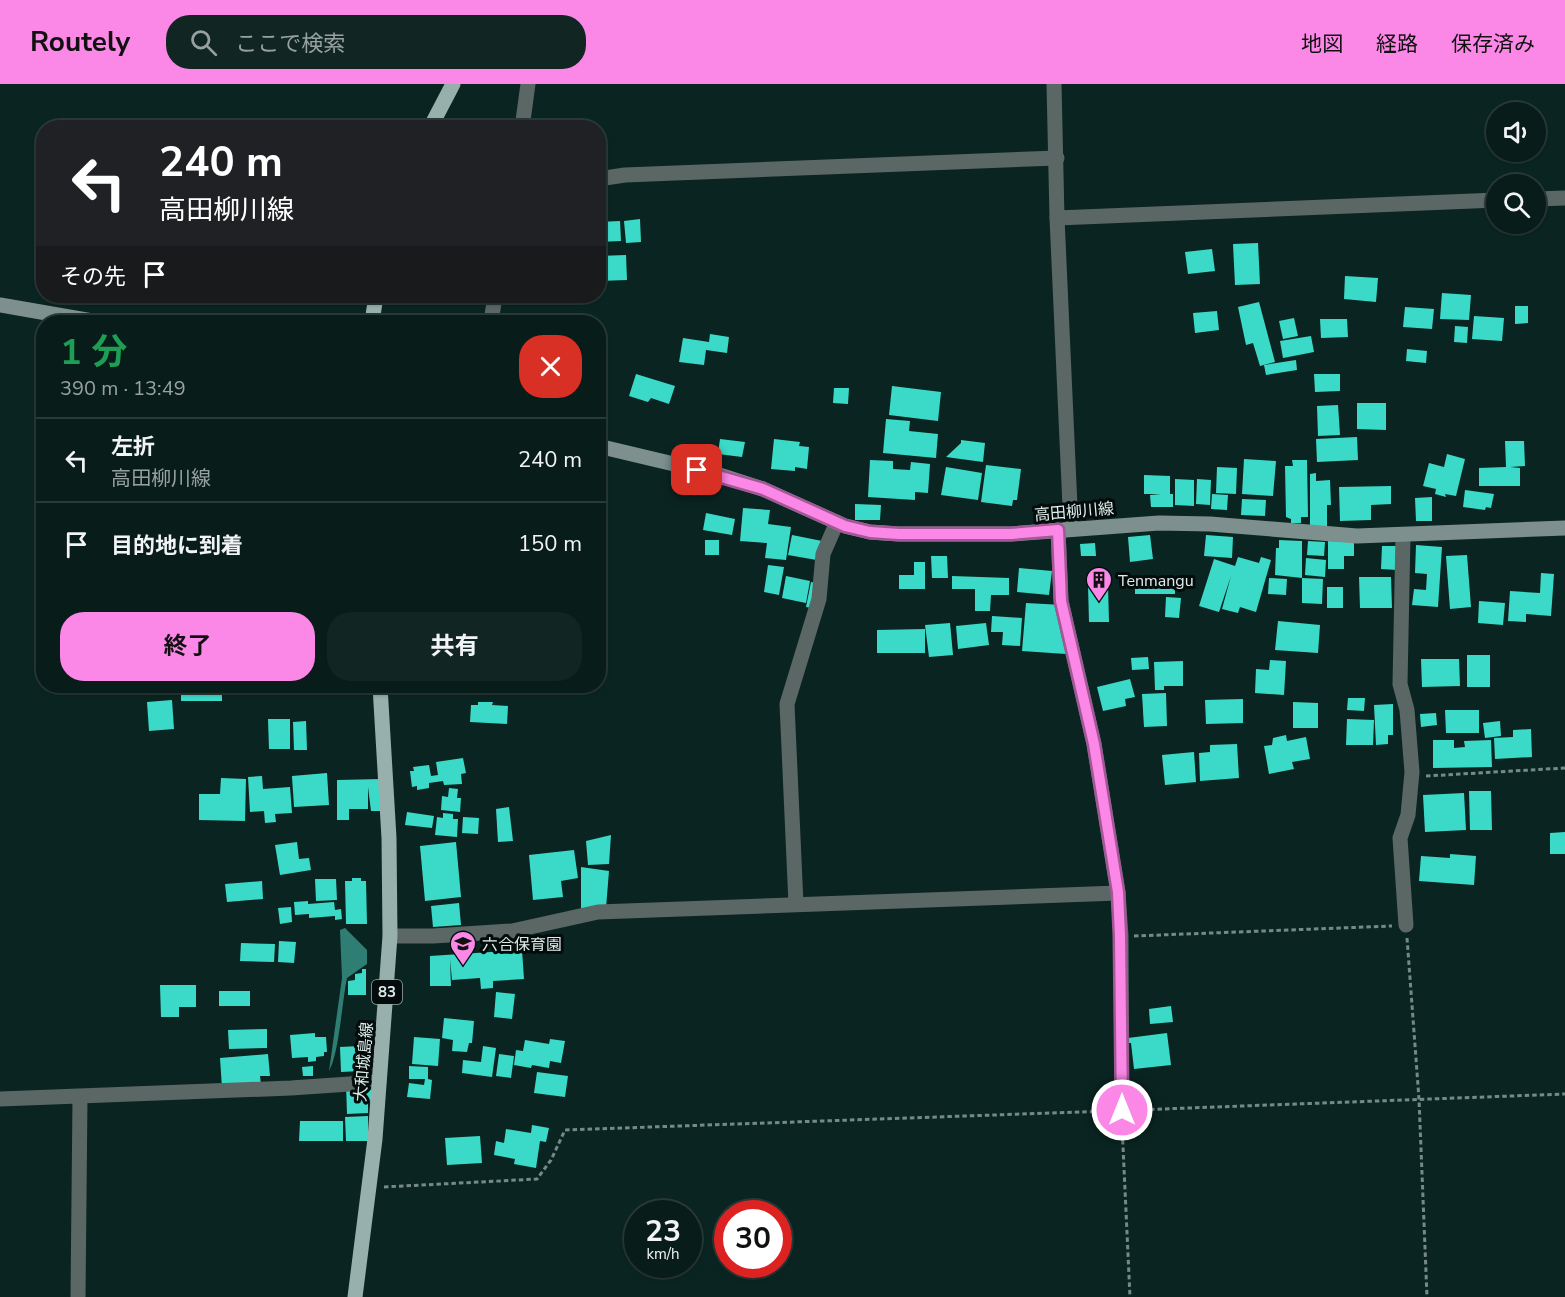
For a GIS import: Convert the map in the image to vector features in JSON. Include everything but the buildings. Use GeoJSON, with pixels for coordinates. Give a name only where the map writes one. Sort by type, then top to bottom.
{"type":"FeatureCollection","features":[{"type":"Feature","properties":{"kind":"main road"},"geometry":{"type":"LineString","coordinates":[[434,120],[453,84]]}},
{"type":"Feature","properties":{"kind":"main road"},"geometry":{"type":"LineString","coordinates":[[0,305],[58,315]]}},
{"type":"Feature","properties":{"kind":"main road","name":"高田柳川線"},"geometry":{"type":"LineString","coordinates":[[606,448],[716,474],[763,489],[837,522],[870,532],[1011,534],[1170,523],[1357,536],[1565,528]]}},
{"type":"Feature","properties":{"kind":"main road","name":"大和城島線"},"geometry":{"type":"LineString","coordinates":[[355,1297],[369,1187],[390,936],[388,838],[380,693]]}},
{"type":"Feature","properties":{"kind":"street"},"geometry":{"type":"LineString","coordinates":[[523,120],[528,84]]}},
{"type":"Feature","properties":{"kind":"street"},"geometry":{"type":"LineString","coordinates":[[1054,84],[1065,530],[1061,601],[1094,744],[1118,892],[1122,1110]]}},
{"type":"Feature","properties":{"kind":"street"},"geometry":{"type":"LineString","coordinates":[[606,178],[625,175],[1057,158]]}},
{"type":"Feature","properties":{"kind":"street"},"geometry":{"type":"LineString","coordinates":[[1546,199],[1565,198]]}},
{"type":"Feature","properties":{"kind":"street"},"geometry":{"type":"LineString","coordinates":[[1057,218],[1486,200]]}},
{"type":"Feature","properties":{"kind":"street"},"geometry":{"type":"LineString","coordinates":[[796,904],[788,704],[819,599],[823,554],[837,522]]}},
{"type":"Feature","properties":{"kind":"street"},"geometry":{"type":"LineString","coordinates":[[1403,535],[1400,684],[1407,710],[1412,772],[1408,815],[1400,838],[1406,925]]}},
{"type":"Feature","properties":{"kind":"street"},"geometry":{"type":"LineString","coordinates":[[390,936],[512,931],[597,912],[1118,892]]}},
{"type":"Feature","properties":{"kind":"street"},"geometry":{"type":"LineString","coordinates":[[0,1099],[379,1082]]}},
{"type":"Feature","properties":{"kind":"street"},"geometry":{"type":"LineString","coordinates":[[78,1297],[80,1096]]}},
{"type":"Feature","properties":{"kind":"path"},"geometry":{"type":"LineString","coordinates":[[1416,776],[1565,768]]}},
{"type":"Feature","properties":{"kind":"path"},"geometry":{"type":"LineString","coordinates":[[1120,936],[1406,925],[1419,1099],[1427,1297]]}},
{"type":"Feature","properties":{"kind":"path"},"geometry":{"type":"LineString","coordinates":[[369,1187],[537,1179],[551,1160],[566,1130],[1565,1094]]}},
{"type":"Feature","properties":{"kind":"path"},"geometry":{"type":"LineString","coordinates":[[1122,1110],[1130,1297]]}},
{"type":"Feature","properties":{"kind":"shaded area"},"geometry":{"type":"Polygon","coordinates":[[[345,928],[367,950],[367,964],[347,978],[338,1040],[329,1071],[342,978],[340,930],[345,928]]]}},
{"type":"Feature","properties":{"kind":"place","name":"Tenmangu"},"geometry":{"type":"Point","coordinates":[1099,603]}},
{"type":"Feature","properties":{"kind":"place","name":"六合保育園"},"geometry":{"type":"Point","coordinates":[463,967]}},
{"type":"Feature","properties":{"kind":"route"},"geometry":{"type":"LineString","coordinates":[[697,470],[763,489],[845,526],[870,532],[1011,534],[1058,530],[1061,601],[1094,744],[1118,892],[1122,1110]]}}]}
